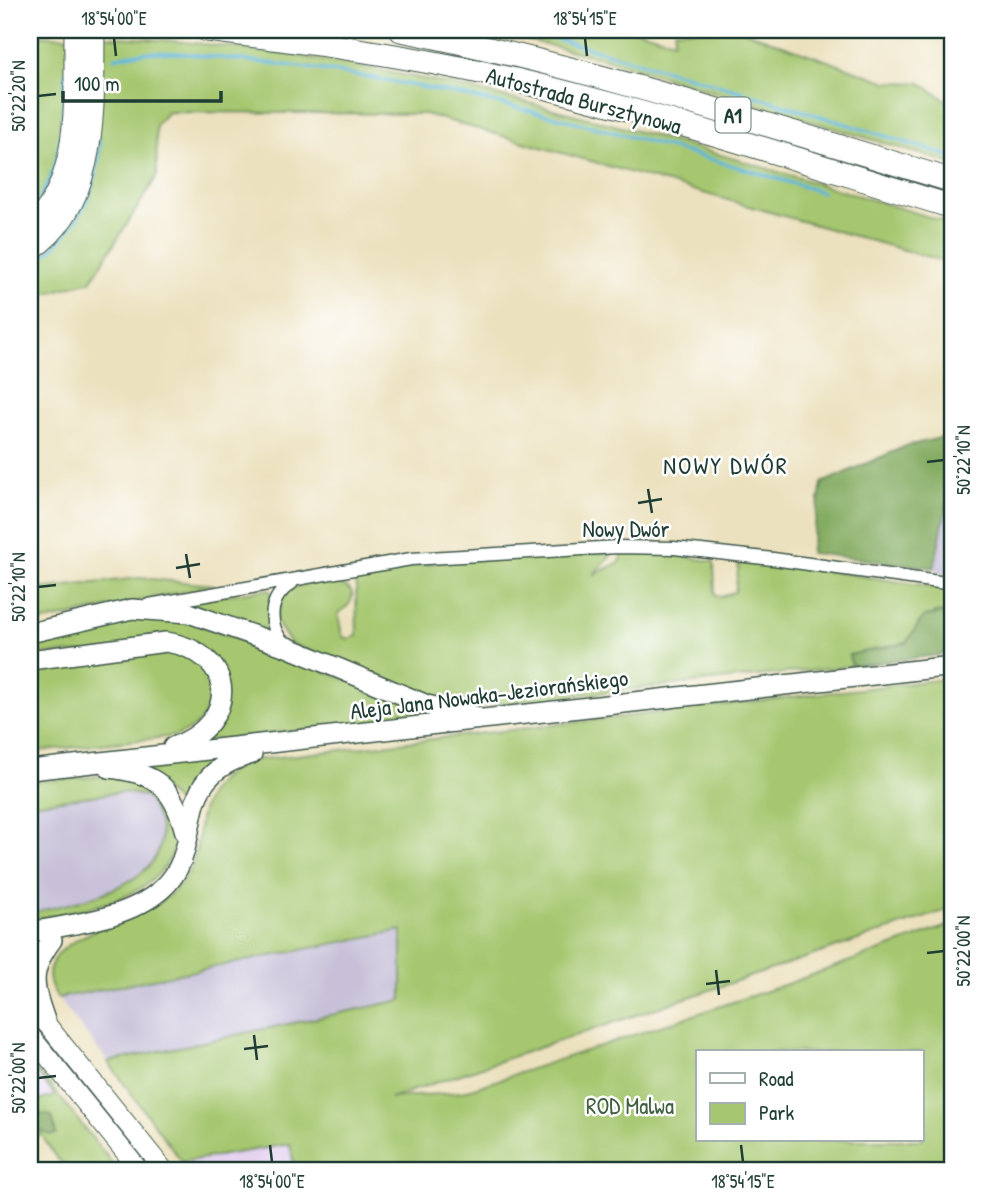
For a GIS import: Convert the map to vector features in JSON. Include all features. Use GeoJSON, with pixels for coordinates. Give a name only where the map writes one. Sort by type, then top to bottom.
{"type":"FeatureCollection","features":[{"type":"Feature","properties":{"kind":"highway"},"geometry":{"type":"LineString","coordinates":[[30,229],[51,204],[68,162],[76,30]]}},
{"type":"Feature","properties":{"kind":"highway"},"geometry":{"type":"LineString","coordinates":[[30,249],[45,237],[65,213],[78,189],[89,126],[93,30]]}},
{"type":"Feature","properties":{"kind":"highway","name":"Autostrada Bursztynowa"},"geometry":{"type":"LineString","coordinates":[[207,30],[424,61],[512,79],[656,118],[953,207]]}},
{"type":"Feature","properties":{"kind":"highway","name":"Autostrada Bursztynowa"},"geometry":{"type":"LineString","coordinates":[[401,30],[512,51],[953,181]]}},
{"type":"Feature","properties":{"kind":"highway"},"geometry":{"type":"LineString","coordinates":[[459,30],[484,36],[512,51]]}},
{"type":"Feature","properties":{"kind":"main road"},"geometry":{"type":"LineString","coordinates":[[30,633],[132,609],[189,613],[287,647],[427,705],[493,720]]}},
{"type":"Feature","properties":{"kind":"main road"},"geometry":{"type":"LineString","coordinates":[[30,660],[166,642],[188,645],[204,654],[214,667],[218,680],[221,698],[217,714],[195,739],[142,758]]}},
{"type":"Feature","properties":{"kind":"main road","name":"Aleja Jana Nowaka-Jeziorańskiego"},"geometry":{"type":"LineString","coordinates":[[30,770],[493,720],[953,666]]}},
{"type":"Feature","properties":{"kind":"main road"},"geometry":{"type":"LineString","coordinates":[[30,932],[84,922],[145,901],[164,887],[181,862],[192,805],[205,782],[220,766],[236,758],[300,740]]}},
{"type":"Feature","properties":{"kind":"main road"},"geometry":{"type":"LineString","coordinates":[[80,765],[122,769],[160,783],[174,797],[186,837]]}},
{"type":"Feature","properties":{"kind":"main road"},"geometry":{"type":"LineString","coordinates":[[30,948],[52,940],[84,922]]}},
{"type":"Feature","properties":{"kind":"main road"},"geometry":{"type":"LineString","coordinates":[[46,1023],[34,976],[42,954],[52,940]]}},
{"type":"Feature","properties":{"kind":"main road"},"geometry":{"type":"LineString","coordinates":[[30,1002],[165,1171]]}},
{"type":"Feature","properties":{"kind":"main road"},"geometry":{"type":"LineString","coordinates":[[30,1035],[140,1171]]}},
{"type":"Feature","properties":{"kind":"street","name":"Nowy Dwór"},"geometry":{"type":"LineString","coordinates":[[132,609],[201,594],[299,581],[411,559],[628,547],[674,548],[827,565],[953,584]]}},
{"type":"Feature","properties":{"kind":"street"},"geometry":{"type":"LineString","coordinates":[[287,647],[273,628],[273,608],[285,588],[299,581]]}},
{"type":"Feature","properties":{"kind":"shaded area"},"geometry":{"type":"Polygon","coordinates":[[[951,474],[953,576],[937,574],[934,568],[951,474]]]}},
{"type":"Feature","properties":{"kind":"shaded area"},"geometry":{"type":"Polygon","coordinates":[[[122,792],[146,796],[157,813],[161,842],[157,858],[131,882],[90,899],[30,913],[30,804],[122,792]]]}},
{"type":"Feature","properties":{"kind":"shaded area"},"geometry":{"type":"Polygon","coordinates":[[[402,930],[402,1000],[108,1062],[58,998],[402,930]]]}},
{"type":"Feature","properties":{"kind":"shaded area"},"geometry":{"type":"Polygon","coordinates":[[[30,1064],[55,1097],[30,1103],[30,1064]]]}},
{"type":"Feature","properties":{"kind":"shaded area"},"geometry":{"type":"Polygon","coordinates":[[[290,1144],[295,1171],[189,1171],[182,1162],[290,1144]]]}},
{"type":"Feature","properties":{"kind":"green space"},"geometry":{"type":"Polygon","coordinates":[[[485,30],[636,30],[674,41],[675,30],[741,30],[887,82],[921,83],[953,105],[953,164],[602,58],[485,30]]]}},
{"type":"Feature","properties":{"kind":"green space"},"geometry":{"type":"Polygon","coordinates":[[[30,35],[71,37],[61,165],[30,219],[30,35]]]}},
{"type":"Feature","properties":{"kind":"green space"},"geometry":{"type":"Polygon","coordinates":[[[100,36],[209,44],[318,59],[425,79],[638,131],[953,224],[953,264],[425,114],[168,112],[156,125],[157,176],[91,281],[30,298],[30,256],[100,36]]]}},
{"type":"Feature","properties":{"kind":"green space"},"geometry":{"type":"Polygon","coordinates":[[[953,435],[953,474],[934,568],[810,553],[822,483],[906,446],[953,435]]]}},
{"type":"Feature","properties":{"kind":"green space"},"geometry":{"type":"Polygon","coordinates":[[[614,552],[593,575],[620,562],[623,552],[673,554],[714,562],[715,594],[721,597],[735,592],[739,563],[772,563],[948,589],[953,598],[953,611],[934,613],[906,643],[849,655],[852,666],[484,705],[449,702],[291,644],[276,621],[282,598],[295,588],[323,582],[336,583],[347,587],[352,594],[350,603],[338,614],[342,636],[348,639],[357,636],[356,583],[368,575],[432,563],[614,552]]]}},
{"type":"Feature","properties":{"kind":"green space"},"geometry":{"type":"Polygon","coordinates":[[[139,578],[215,585],[30,624],[30,590],[139,578]]]}},
{"type":"Feature","properties":{"kind":"green space"},"geometry":{"type":"Polygon","coordinates":[[[269,589],[272,595],[272,632],[181,601],[269,589]]]}},
{"type":"Feature","properties":{"kind":"green space"},"geometry":{"type":"Polygon","coordinates":[[[953,611],[953,653],[852,666],[849,655],[906,643],[923,617],[953,611]]]}},
{"type":"Feature","properties":{"kind":"green space"},"geometry":{"type":"Polygon","coordinates":[[[136,616],[188,620],[430,711],[429,716],[205,741],[222,718],[200,647],[30,655],[30,639],[136,616]]]}},
{"type":"Feature","properties":{"kind":"green space"},"geometry":{"type":"Polygon","coordinates":[[[157,649],[194,659],[207,673],[211,692],[209,702],[201,720],[195,726],[176,736],[30,752],[30,668],[157,649]]]}},
{"type":"Feature","properties":{"kind":"green space","name":"ROD Malwa"},"geometry":{"type":"Polygon","coordinates":[[[953,678],[953,908],[390,1098],[462,1092],[784,985],[953,924],[953,1171],[295,1171],[290,1144],[182,1162],[108,1062],[402,1000],[402,930],[58,998],[49,978],[52,962],[65,948],[83,936],[162,901],[179,886],[195,858],[205,803],[213,788],[246,761],[953,678]]]}},
{"type":"Feature","properties":{"kind":"green space"},"geometry":{"type":"Polygon","coordinates":[[[229,753],[185,810],[137,763],[229,753]]]}},
{"type":"Feature","properties":{"kind":"green space"},"geometry":{"type":"Polygon","coordinates":[[[128,774],[152,784],[164,798],[175,819],[177,839],[166,865],[152,880],[135,892],[93,907],[30,920],[30,913],[80,901],[130,881],[149,866],[159,847],[159,824],[146,796],[122,792],[30,804],[30,782],[128,774]]]}},
{"type":"Feature","properties":{"kind":"green space"},"geometry":{"type":"Polygon","coordinates":[[[32,1062],[116,1168],[115,1171],[70,1171],[55,1156],[41,1134],[31,1140],[34,1128],[56,1133],[53,1126],[30,1112],[30,1103],[55,1096],[30,1064],[32,1062]]]}},
{"type":"Feature","properties":{"kind":"green space"},"geometry":{"type":"Polygon","coordinates":[[[30,1112],[52,1116],[56,1134],[51,1135],[34,1128],[30,1141],[30,1112]]]}},
{"type":"Feature","properties":{"kind":"waterway"},"geometry":{"type":"LineString","coordinates":[[525,30],[716,84],[953,157]]}},
{"type":"Feature","properties":{"kind":"waterway"},"geometry":{"type":"LineString","coordinates":[[114,58],[130,54],[177,53],[314,69],[388,81],[461,95],[607,130],[822,192]]}},
{"type":"Feature","properties":{"kind":"waterway"},"geometry":{"type":"LineString","coordinates":[[30,210],[41,196],[55,164],[62,128],[65,73]]}},
{"type":"Feature","properties":{"kind":"waterway"},"geometry":{"type":"LineString","coordinates":[[30,267],[59,242],[81,212],[95,179],[100,140]]}},
{"type":"Feature","properties":{"kind":"district","name":"NOWY DWÓR"},"geometry":{"type":"Point","coordinates":[726,465]}}]}
